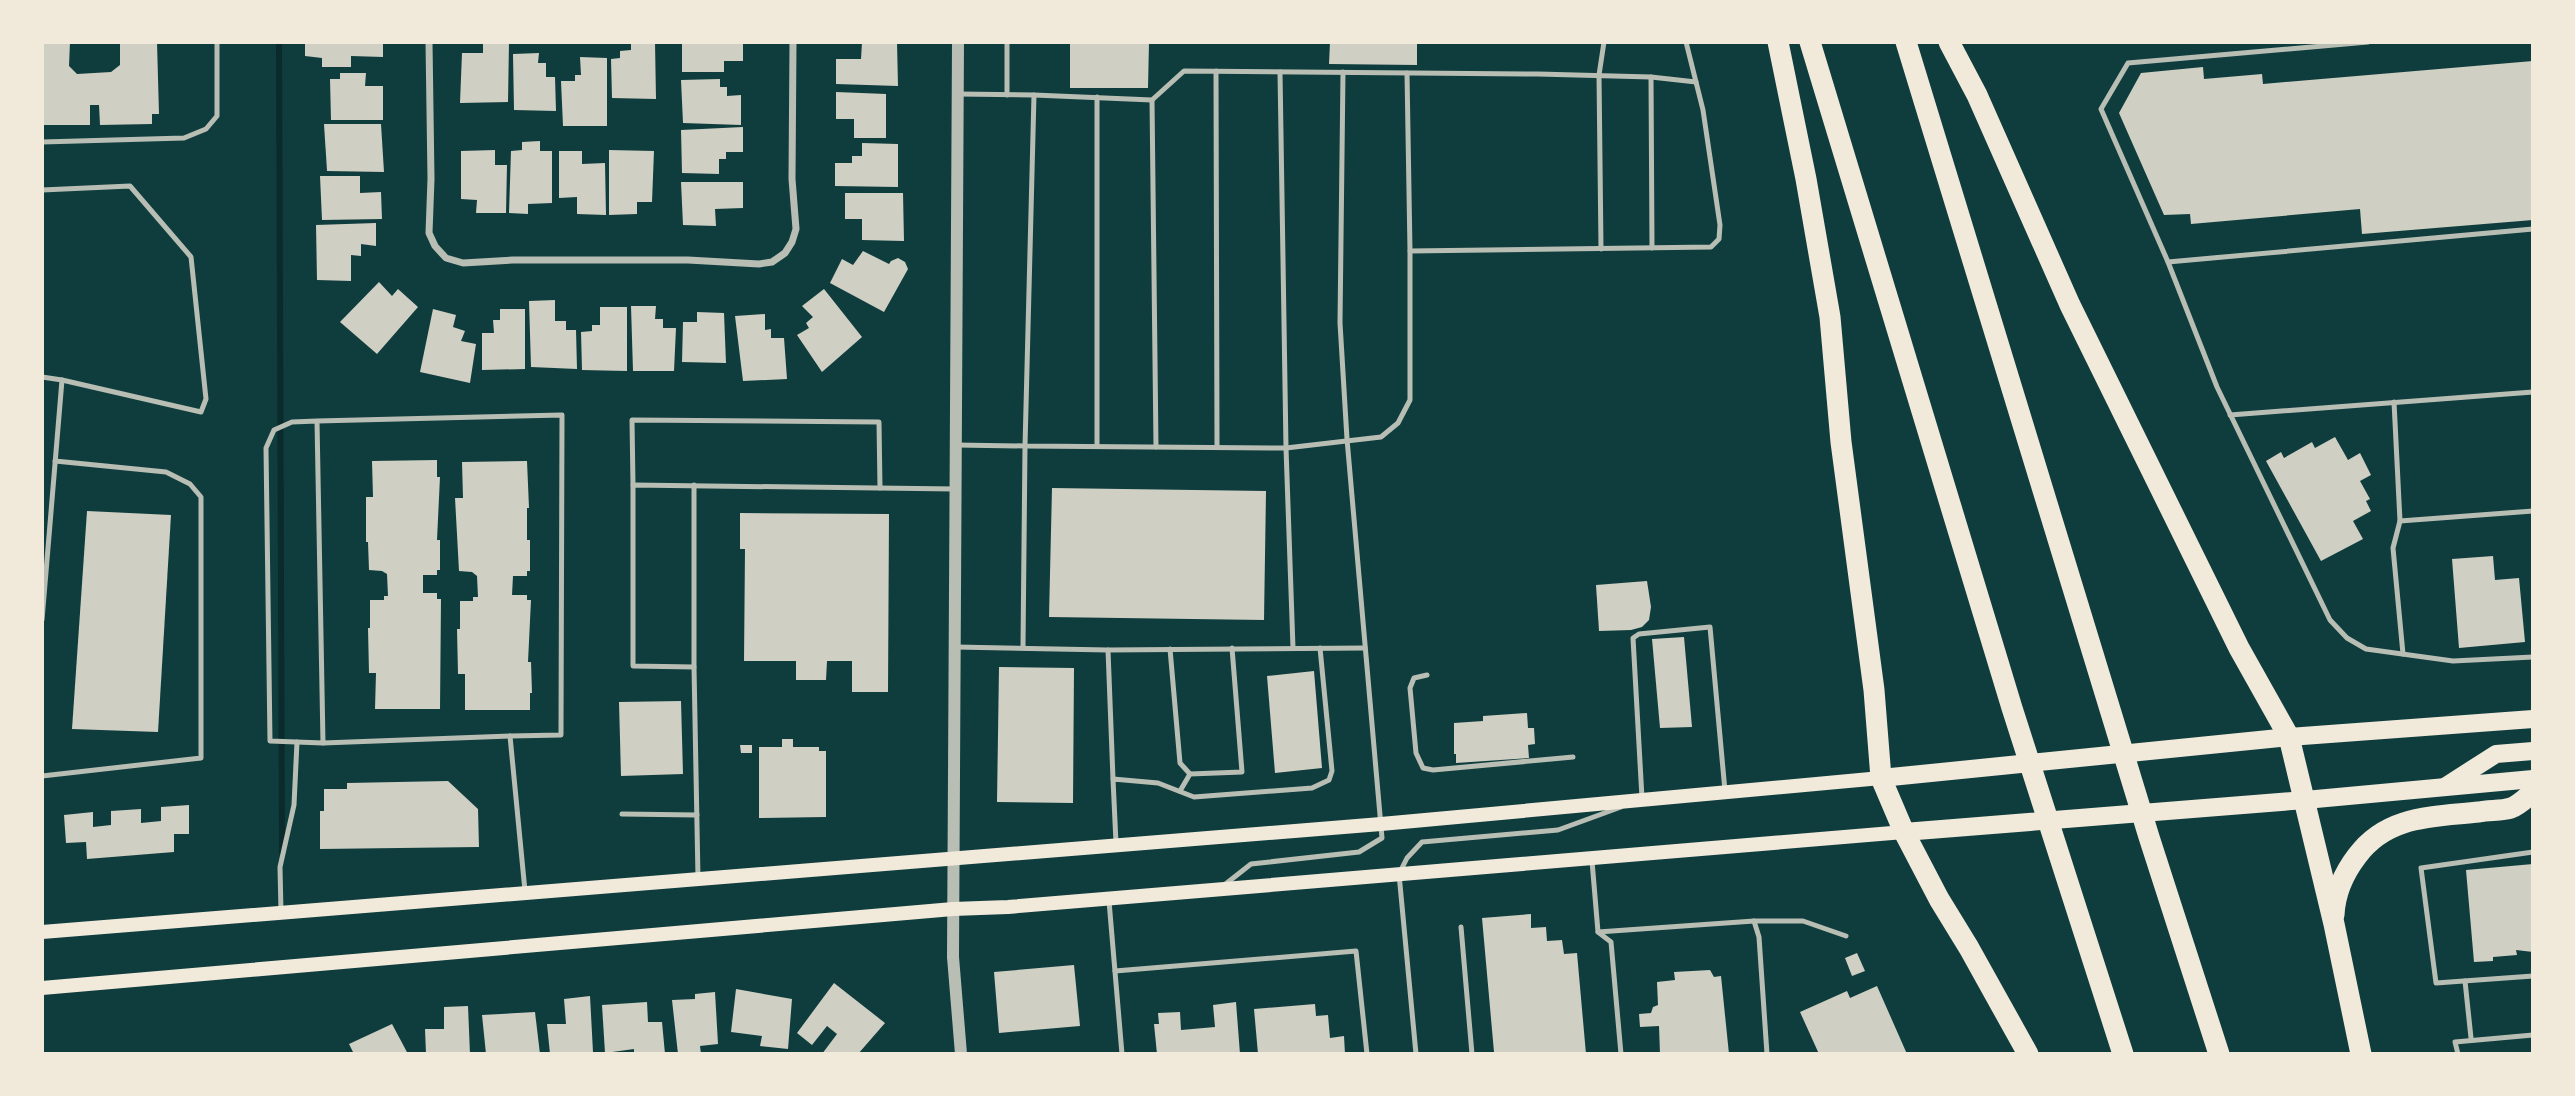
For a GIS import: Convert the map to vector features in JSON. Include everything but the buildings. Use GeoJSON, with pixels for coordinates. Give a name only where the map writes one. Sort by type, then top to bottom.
{"type":"FeatureCollection","features":[{"type":"Feature","properties":{"kind":"highway"},"geometry":{"type":"LineString","coordinates":[[1778,42],[1830,317],[1841,442],[1874,690],[1881,778],[1938,900],[1969,948],[2028,1054]]}},
{"type":"Feature","properties":{"kind":"highway"},"geometry":{"type":"LineString","coordinates":[[1810,42],[2011,708],[2123,1054]]}},
{"type":"Feature","properties":{"kind":"highway"},"geometry":{"type":"LineString","coordinates":[[1906,42],[2219,1054]]}},
{"type":"Feature","properties":{"kind":"highway"},"geometry":{"type":"LineString","coordinates":[[1949,42],[1977,95],[2070,305],[2239,648],[2289,737],[2334,924],[2361,1054]]}},
{"type":"Feature","properties":{"kind":"highway"},"geometry":{"type":"LineString","coordinates":[[2334,924],[2336,901],[2343,878],[2360,852],[2384,831],[2397,823],[2511,808],[2533,792]]}},
{"type":"Feature","properties":{"kind":"main road"},"geometry":{"type":"LineString","coordinates":[[42,932],[1381,824],[2289,737],[2533,719]]}},
{"type":"Feature","properties":{"kind":"main road"},"geometry":{"type":"LineString","coordinates":[[2443,788],[2496,754],[2533,751]]}},
{"type":"Feature","properties":{"kind":"main road"},"geometry":{"type":"LineString","coordinates":[[42,988],[953,909],[1592,859],[2533,779]]}},
{"type":"Feature","properties":{"kind":"street"},"geometry":{"type":"LineString","coordinates":[[429,42],[429,233],[435,246],[446,258],[463,263],[513,260],[688,260],[759,264],[772,262],[785,253],[796,229],[792,179],[793,42]]}},
{"type":"Feature","properties":{"kind":"street"},"geometry":{"type":"LineString","coordinates":[[958,42],[953,957],[961,1054]]}},
{"type":"Feature","properties":{"kind":"lane"},"geometry":{"type":"LineString","coordinates":[[42,142],[184,138],[206,130],[217,116],[217,42]]}},
{"type":"Feature","properties":{"kind":"lane"},"geometry":{"type":"LineString","coordinates":[[1007,42],[1007,95]]}},
{"type":"Feature","properties":{"kind":"lane"},"geometry":{"type":"LineString","coordinates":[[1601,249],[1599,75],[1604,42]]}},
{"type":"Feature","properties":{"kind":"lane"},"geometry":{"type":"LineString","coordinates":[[1410,251],[1711,247],[1719,239],[1720,225],[1703,110],[1686,42]]}},
{"type":"Feature","properties":{"kind":"lane"},"geometry":{"type":"LineString","coordinates":[[2368,42],[2128,63],[2101,109],[2168,261],[2217,387],[2330,620],[2347,638],[2366,649],[2454,662],[2533,657]]}},
{"type":"Feature","properties":{"kind":"lane"},"geometry":{"type":"LineString","coordinates":[[958,94],[1152,100],[1184,71],[1599,75],[1696,82]]}},
{"type":"Feature","properties":{"kind":"lane"},"geometry":{"type":"LineString","coordinates":[[1216,71],[1217,447]]}},
{"type":"Feature","properties":{"kind":"lane"},"geometry":{"type":"LineString","coordinates":[[1280,72],[1286,448],[1293,648]]}},
{"type":"Feature","properties":{"kind":"lane"},"geometry":{"type":"LineString","coordinates":[[1221,888],[1251,864],[1359,852],[1382,838],[1347,439],[1340,323],[1343,72]]}},
{"type":"Feature","properties":{"kind":"lane"},"geometry":{"type":"LineString","coordinates":[[956,445],[1286,448],[1381,437],[1398,424],[1410,400],[1407,73]]}},
{"type":"Feature","properties":{"kind":"lane"},"geometry":{"type":"LineString","coordinates":[[1651,77],[1652,248]]}},
{"type":"Feature","properties":{"kind":"lane"},"geometry":{"type":"LineString","coordinates":[[1023,647],[1034,95]]}},
{"type":"Feature","properties":{"kind":"lane"},"geometry":{"type":"LineString","coordinates":[[1097,97],[1097,446]]}},
{"type":"Feature","properties":{"kind":"lane"},"geometry":{"type":"LineString","coordinates":[[1152,100],[1156,447]]}},
{"type":"Feature","properties":{"kind":"lane"},"geometry":{"type":"LineString","coordinates":[[42,190],[130,186],[191,257],[206,399],[201,412],[42,377]]}},
{"type":"Feature","properties":{"kind":"lane"},"geometry":{"type":"LineString","coordinates":[[2168,261],[2533,229]]}},
{"type":"Feature","properties":{"kind":"lane"},"geometry":{"type":"LineString","coordinates":[[42,620],[62,380]]}},
{"type":"Feature","properties":{"kind":"lane"},"geometry":{"type":"LineString","coordinates":[[2230,415],[2533,392]]}},
{"type":"Feature","properties":{"kind":"lane"},"geometry":{"type":"LineString","coordinates":[[2394,402],[2400,521],[2393,548],[2403,654]]}},
{"type":"Feature","properties":{"kind":"lane"},"geometry":{"type":"LineString","coordinates":[[562,415],[561,735],[323,743],[270,741],[266,448],[274,430],[292,422],[317,421],[562,415]]}},
{"type":"Feature","properties":{"kind":"lane"},"geometry":{"type":"LineString","coordinates":[[694,667],[632,666],[632,420],[879,422],[880,488]]}},
{"type":"Feature","properties":{"kind":"lane"},"geometry":{"type":"LineString","coordinates":[[317,421],[323,743]]}},
{"type":"Feature","properties":{"kind":"lane"},"geometry":{"type":"LineString","coordinates":[[42,776],[201,758],[201,497],[190,484],[166,472],[55,461]]}},
{"type":"Feature","properties":{"kind":"lane"},"geometry":{"type":"LineString","coordinates":[[632,485],[956,489]]}},
{"type":"Feature","properties":{"kind":"lane"},"geometry":{"type":"LineString","coordinates":[[694,485],[698,880]]}},
{"type":"Feature","properties":{"kind":"lane"},"geometry":{"type":"LineString","coordinates":[[2400,521],[2533,511]]}},
{"type":"Feature","properties":{"kind":"lane"},"geometry":{"type":"LineString","coordinates":[[1416,1054],[1399,874],[1407,858],[1422,842],[1558,830],[1642,799],[1633,638],[1639,634],[1710,627],[1725,792]]}},
{"type":"Feature","properties":{"kind":"lane"},"geometry":{"type":"LineString","coordinates":[[954,647],[1108,650],[1365,648]]}},
{"type":"Feature","properties":{"kind":"lane"},"geometry":{"type":"LineString","coordinates":[[1170,649],[1180,763],[1190,774],[1242,772],[1233,648]]}},
{"type":"Feature","properties":{"kind":"lane"},"geometry":{"type":"LineString","coordinates":[[1113,779],[1158,783],[1194,797],[1312,788],[1329,780],[1332,771],[1321,648]]}},
{"type":"Feature","properties":{"kind":"lane"},"geometry":{"type":"LineString","coordinates":[[1108,650],[1116,846]]}},
{"type":"Feature","properties":{"kind":"lane"},"geometry":{"type":"LineString","coordinates":[[1427,675],[1413,678],[1410,688],[1416,753],[1423,768],[1433,770],[1573,757]]}},
{"type":"Feature","properties":{"kind":"lane"},"geometry":{"type":"LineString","coordinates":[[510,736],[525,894]]}},
{"type":"Feature","properties":{"kind":"lane"},"geometry":{"type":"LineString","coordinates":[[281,914],[280,867],[294,805],[297,742]]}},
{"type":"Feature","properties":{"kind":"lane"},"geometry":{"type":"LineString","coordinates":[[1180,791],[1190,774]]}},
{"type":"Feature","properties":{"kind":"lane"},"geometry":{"type":"LineString","coordinates":[[622,814],[697,815]]}},
{"type":"Feature","properties":{"kind":"lane"},"geometry":{"type":"LineString","coordinates":[[2533,852],[2421,868],[2436,983],[2533,976]]}},
{"type":"Feature","properties":{"kind":"lane"},"geometry":{"type":"LineString","coordinates":[[1592,859],[1598,932],[1611,942],[1622,1054]]}},
{"type":"Feature","properties":{"kind":"lane"},"geometry":{"type":"LineString","coordinates":[[1109,898],[1122,1054]]}},
{"type":"Feature","properties":{"kind":"lane"},"geometry":{"type":"LineString","coordinates":[[1598,932],[1754,921],[1802,921],[1846,936]]}},
{"type":"Feature","properties":{"kind":"lane"},"geometry":{"type":"LineString","coordinates":[[1754,921],[1759,937],[1767,1054]]}},
{"type":"Feature","properties":{"kind":"lane"},"geometry":{"type":"LineString","coordinates":[[1461,927],[1472,1054]]}},
{"type":"Feature","properties":{"kind":"lane"},"geometry":{"type":"LineString","coordinates":[[1115,971],[1356,951],[1367,1054]]}},
{"type":"Feature","properties":{"kind":"lane"},"geometry":{"type":"LineString","coordinates":[[2465,981],[2471,1038]]}},
{"type":"Feature","properties":{"kind":"lane"},"geometry":{"type":"LineString","coordinates":[[2458,1054],[2455,1042],[2471,1038],[2533,1035]]}},
{"type":"Feature","properties":{"kind":"waterway"},"geometry":{"type":"LineString","coordinates":[[279,42],[282,853]]}}]}
